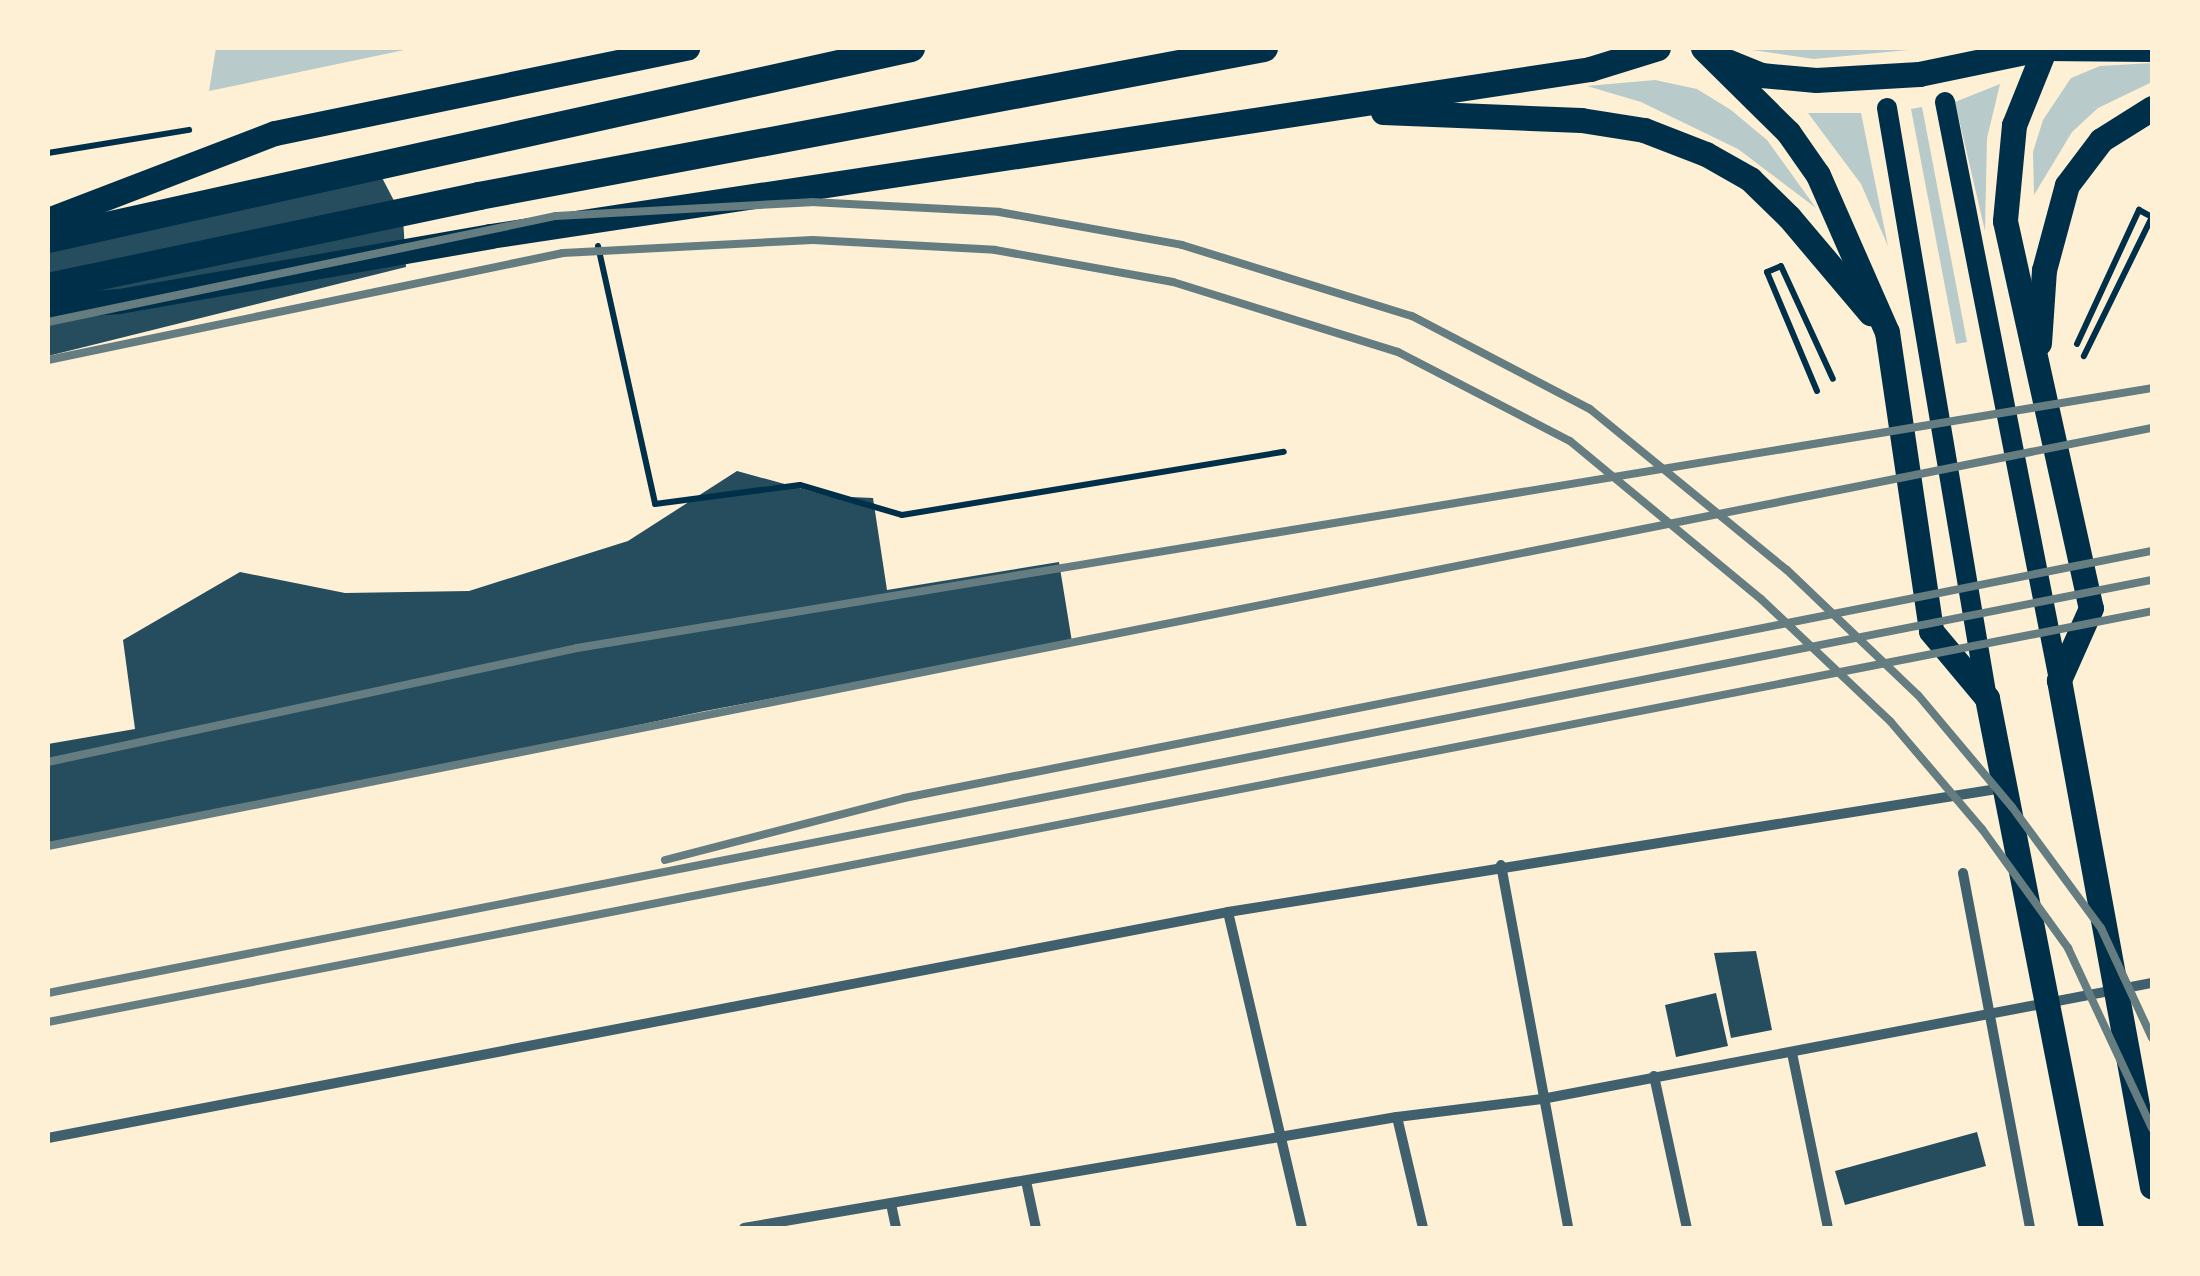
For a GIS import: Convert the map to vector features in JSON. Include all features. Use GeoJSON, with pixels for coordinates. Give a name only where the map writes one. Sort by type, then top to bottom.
{"type":"FeatureCollection","features":[{"type":"Feature","properties":{"kind":"highway"},"geometry":{"type":"LineString","coordinates":[[48,239],[912,48]]}},
{"type":"Feature","properties":{"kind":"highway"},"geometry":{"type":"LineString","coordinates":[[48,288],[479,196],[1264,48]]}},
{"type":"Feature","properties":{"kind":"main road"},"geometry":{"type":"LineString","coordinates":[[48,220],[275,133],[687,48]]}},
{"type":"Feature","properties":{"kind":"main road"},"geometry":{"type":"LineString","coordinates":[[48,306],[119,302],[592,220],[1590,69],[1658,48]]}},
{"type":"Feature","properties":{"kind":"main road"},"geometry":{"type":"LineString","coordinates":[[1706,50],[1760,74],[1816,80],[1919,74],[2045,48],[2152,49]]}},
{"type":"Feature","properties":{"kind":"main road"},"geometry":{"type":"LineString","coordinates":[[2045,48],[2014,125],[2006,164],[2006,220],[2036,373],[2091,608],[2060,680]]}},
{"type":"Feature","properties":{"kind":"main road"},"geometry":{"type":"LineString","coordinates":[[1706,50],[1788,132],[1818,176],[1886,332],[1931,631],[1987,698]]}},
{"type":"Feature","properties":{"kind":"main road"},"geometry":{"type":"LineString","coordinates":[[1946,102],[2060,680],[2152,1187]]}},
{"type":"Feature","properties":{"kind":"main road"},"geometry":{"type":"LineString","coordinates":[[1887,108],[1987,698],[2043,1001],[2092,1228]]}},
{"type":"Feature","properties":{"kind":"main road"},"geometry":{"type":"LineString","coordinates":[[2036,373],[2044,270],[2067,185],[2101,140],[2152,108]]}},
{"type":"Feature","properties":{"kind":"main road"},"geometry":{"type":"LineString","coordinates":[[1325,109],[1581,120],[1644,130],[1706,154],[1750,179],[1790,217],[1886,332]]}},
{"type":"Feature","properties":{"kind":"street"},"geometry":{"type":"LineString","coordinates":[[48,1138],[1228,912],[1501,865],[2004,788]]}},
{"type":"Feature","properties":{"kind":"street"},"geometry":{"type":"LineString","coordinates":[[1501,865],[1568,1228]]}},
{"type":"Feature","properties":{"kind":"street"},"geometry":{"type":"LineString","coordinates":[[1963,873],[2030,1228]]}},
{"type":"Feature","properties":{"kind":"street"},"geometry":{"type":"LineString","coordinates":[[1228,912],[1302,1228]]}},
{"type":"Feature","properties":{"kind":"street"},"geometry":{"type":"LineString","coordinates":[[750,1228],[1398,1117],[1542,1099],[2043,1001],[2152,984]]}},
{"type":"Feature","properties":{"kind":"street"},"geometry":{"type":"LineString","coordinates":[[1792,1053],[1828,1228]]}},
{"type":"Feature","properties":{"kind":"street"},"geometry":{"type":"LineString","coordinates":[[1654,1076],[1686,1228]]}},
{"type":"Feature","properties":{"kind":"street"},"geometry":{"type":"LineString","coordinates":[[1398,1117],[1423,1228]]}},
{"type":"Feature","properties":{"kind":"street"},"geometry":{"type":"LineString","coordinates":[[1026,1181],[1036,1228]]}},
{"type":"Feature","properties":{"kind":"street"},"geometry":{"type":"LineString","coordinates":[[891,1204],[896,1228]]}},
{"type":"Feature","properties":{"kind":"path"},"geometry":{"type":"LineString","coordinates":[[48,153],[194,129]]}},
{"type":"Feature","properties":{"kind":"path"},"geometry":{"type":"LineString","coordinates":[[2077,344],[2139,210],[2152,217],[2084,356]]}},
{"type":"Feature","properties":{"kind":"path"},"geometry":{"type":"LineString","coordinates":[[592,220],[655,504],[800,485],[902,515],[1284,452]]}},
{"type":"Feature","properties":{"kind":"path"},"geometry":{"type":"LineString","coordinates":[[1817,391],[1766,272],[1781,266],[1832,379]]}},
{"type":"Feature","properties":{"kind":"shaded area"},"geometry":{"type":"Polygon","coordinates":[[[216,48],[414,48],[209,91],[216,48]]]}},
{"type":"Feature","properties":{"kind":"shaded area"},"geometry":{"type":"Polygon","coordinates":[[[1738,48],[1929,48],[1814,59],[1738,48]]]}},
{"type":"Feature","properties":{"kind":"shaded area"},"geometry":{"type":"Polygon","coordinates":[[[2152,63],[2152,82],[2098,108],[2072,132],[2034,195],[2033,152],[2043,120],[2071,78],[2100,66],[2152,63]]]}},
{"type":"Feature","properties":{"kind":"shaded area"},"geometry":{"type":"Polygon","coordinates":[[[1655,80],[1697,89],[1731,110],[1767,140],[1816,208],[1738,149],[1641,102],[1587,86],[1655,80]]]}},
{"type":"Feature","properties":{"kind":"shaded area"},"geometry":{"type":"Polygon","coordinates":[[[2000,84],[1987,138],[1985,231],[1955,102],[2000,84]]]}},
{"type":"Feature","properties":{"kind":"shaded area"},"geometry":{"type":"Polygon","coordinates":[[[1922,107],[1967,342],[1956,344],[1911,109],[1922,107]]]}},
{"type":"Feature","properties":{"kind":"shaded area"},"geometry":{"type":"Polygon","coordinates":[[[1808,113],[1861,113],[1888,246],[1861,184],[1808,113]]]}},
{"type":"Feature","properties":{"kind":"building"},"geometry":{"type":"Polygon","coordinates":[[[378,170],[403,218],[406,267],[48,356],[48,239],[378,170]]]}},
{"type":"Feature","properties":{"kind":"building"},"geometry":{"type":"Polygon","coordinates":[[[737,471],[828,496],[873,498],[887,590],[1059,562],[1072,642],[705,711],[48,849],[48,744],[135,729],[123,640],[240,572],[345,593],[469,591],[628,541],[737,471]]]}},
{"type":"Feature","properties":{"kind":"building"},"geometry":{"type":"Polygon","coordinates":[[[1756,951],[1772,1030],[1731,1038],[1714,953],[1756,951]]]}},
{"type":"Feature","properties":{"kind":"building"},"geometry":{"type":"Polygon","coordinates":[[[1716,993],[1728,1046],[1676,1057],[1665,1005],[1716,993]]]}},
{"type":"Feature","properties":{"kind":"building"},"geometry":{"type":"Polygon","coordinates":[[[1977,1132],[1986,1166],[1845,1205],[1835,1171],[1977,1132]]]}},
{"type":"Feature","properties":{"kind":"railway"},"geometry":{"type":"LineString","coordinates":[[48,322],[556,216],[811,202],[999,212],[1182,245],[1412,316],[1590,409],[1787,570],[1918,695],[2012,807],[2101,928],[2152,1038]]}},
{"type":"Feature","properties":{"kind":"railway"},"geometry":{"type":"LineString","coordinates":[[48,360],[563,253],[813,240],[995,250],[1173,282],[1398,352],[1570,441],[1761,599],[1890,721],[1982,829],[2068,948],[2152,1128]]}},
{"type":"Feature","properties":{"kind":"railway"},"geometry":{"type":"LineString","coordinates":[[48,762],[577,648],[2152,388]]}},
{"type":"Feature","properties":{"kind":"railway"},"geometry":{"type":"LineString","coordinates":[[48,846],[2152,428]]}},
{"type":"Feature","properties":{"kind":"railway"},"geometry":{"type":"LineString","coordinates":[[665,860],[904,798],[2152,551]]}},
{"type":"Feature","properties":{"kind":"railway"},"geometry":{"type":"LineString","coordinates":[[48,993],[2152,580]]}},
{"type":"Feature","properties":{"kind":"railway"},"geometry":{"type":"LineString","coordinates":[[48,1022],[2152,611]]}}]}
